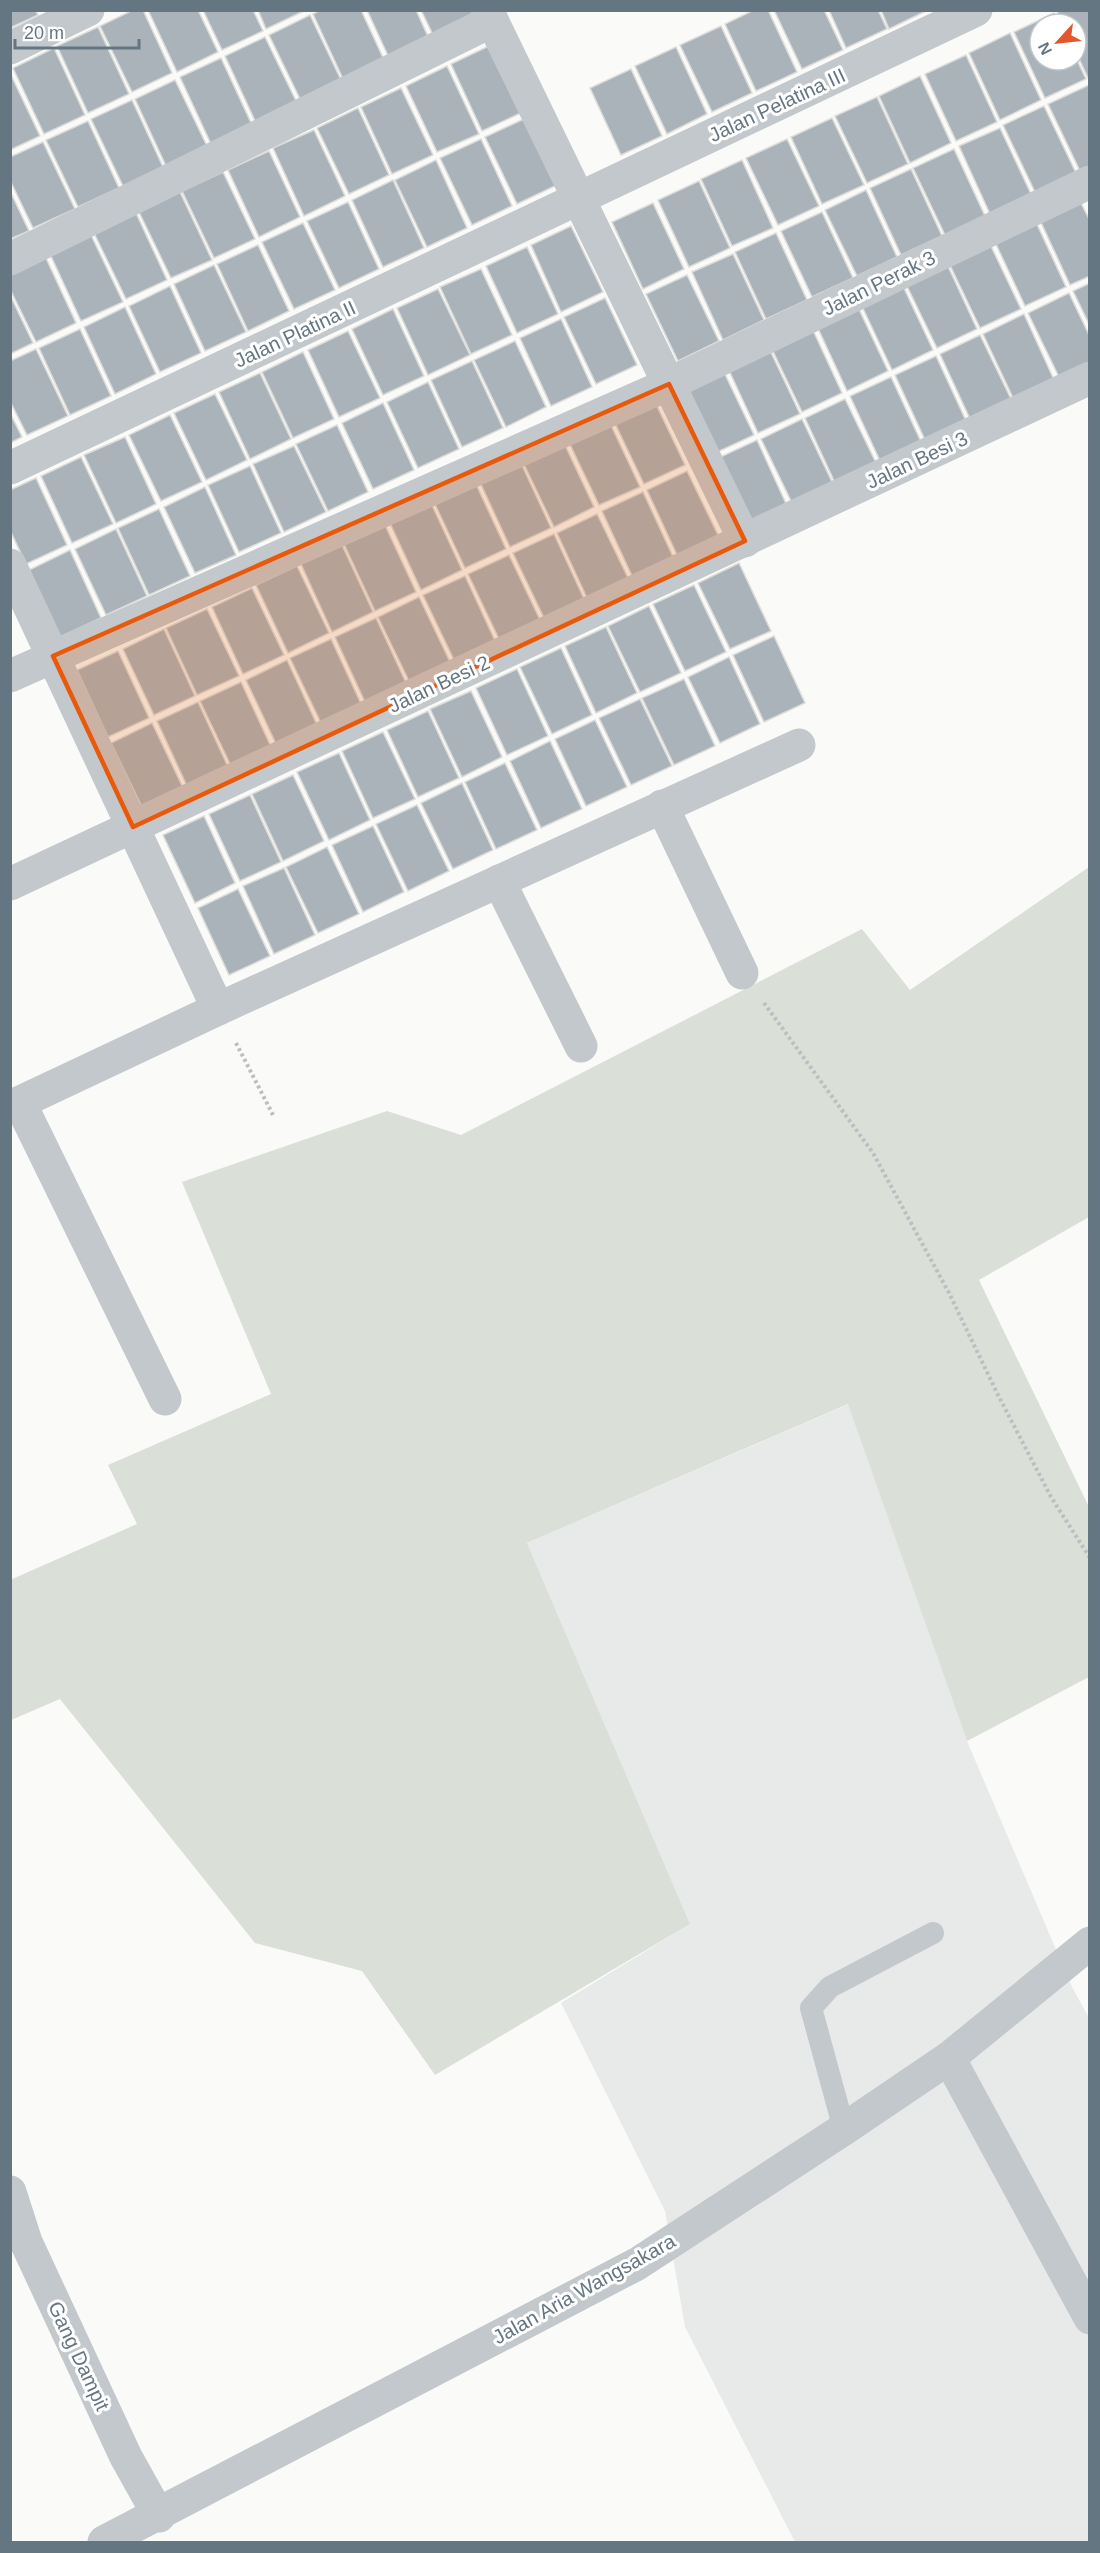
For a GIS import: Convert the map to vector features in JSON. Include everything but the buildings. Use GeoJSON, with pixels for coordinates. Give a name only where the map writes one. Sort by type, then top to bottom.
{"type":"FeatureCollection","features":[{"type":"Feature","properties":{"kind":"street"},"geometry":{"type":"LineString","coordinates":[[10,48],[88,10]]}},
{"type":"Feature","properties":{"kind":"street","name":"Jalan Pelatina III"},"geometry":{"type":"LineString","coordinates":[[579,199],[976,10]]}},
{"type":"Feature","properties":{"kind":"street"},"geometry":{"type":"LineString","coordinates":[[10,259],[490,16],[745,541]]}},
{"type":"Feature","properties":{"kind":"street","name":"Jalan Perak 3"},"geometry":{"type":"LineString","coordinates":[[10,676],[669,384],[1089,182]]}},
{"type":"Feature","properties":{"kind":"street","name":"Jalan Platina II"},"geometry":{"type":"LineString","coordinates":[[10,468],[579,199]]}},
{"type":"Feature","properties":{"kind":"street","name":"Jalan Besi 3"},"geometry":{"type":"LineString","coordinates":[[745,541],[1089,378]]}},
{"type":"Feature","properties":{"kind":"street","name":"Jalan Besi 2"},"geometry":{"type":"LineString","coordinates":[[10,884],[745,541]]}},
{"type":"Feature","properties":{"kind":"street"},"geometry":{"type":"LineString","coordinates":[[10,565],[218,1009]]}},
{"type":"Feature","properties":{"kind":"street"},"geometry":{"type":"LineString","coordinates":[[165,1399],[15,1105],[218,1009],[799,745]]}},
{"type":"Feature","properties":{"kind":"street"},"geometry":{"type":"LineString","coordinates":[[662,807],[742,973]]}},
{"type":"Feature","properties":{"kind":"street"},"geometry":{"type":"LineString","coordinates":[[499,881],[580,1046]]}},
{"type":"Feature","properties":{"kind":"street","name":"Jalan Aria Wangsakara"},"geometry":{"type":"LineString","coordinates":[[104,2542],[159,2516],[637,2264],[949,2058],[1089,1943]]}},
{"type":"Feature","properties":{"kind":"street"},"geometry":{"type":"LineString","coordinates":[[949,2058],[1089,2318]]}},
{"type":"Feature","properties":{"kind":"street","name":"Gang Dampit"},"geometry":{"type":"LineString","coordinates":[[10,2192],[26,2242],[126,2457],[159,2516]]}},
{"type":"Feature","properties":{"kind":"lane"},"geometry":{"type":"LineString","coordinates":[[844,2129],[811,2008],[830,1987],[933,1933]]}},
{"type":"Feature","properties":{"kind":"path"},"geometry":{"type":"LineString","coordinates":[[742,973],[873,1153],[949,1293],[1051,1497],[1089,1558]]}},
{"type":"Feature","properties":{"kind":"path"},"geometry":{"type":"LineString","coordinates":[[218,1009],[273,1115]]}},
{"type":"Feature","properties":{"kind":"highlighted area"},"geometry":{"type":"Polygon","coordinates":[[[669,384],[745,541],[133,827],[53,656],[669,384]]]}},
{"type":"Feature","properties":{"kind":"shaded area"},"geometry":{"type":"Polygon","coordinates":[[[1089,867],[1089,1217],[979,1280],[1089,1507],[1089,1677],[967,1741],[848,1404],[527,1543],[690,1924],[435,2075],[362,1971],[255,1943],[60,1699],[11,1720],[10,1580],[137,1524],[108,1465],[271,1394],[182,1182],[387,1111],[461,1135],[862,929],[910,990],[1089,867]]]}},
{"type":"Feature","properties":{"kind":"shaded area"},"geometry":{"type":"Polygon","coordinates":[[[849,1404],[967,1741],[1072,1987],[1089,2018],[1089,2542],[795,2542],[685,2327],[665,2211],[561,2003],[690,1924],[527,1543],[849,1404]]]}}]}
